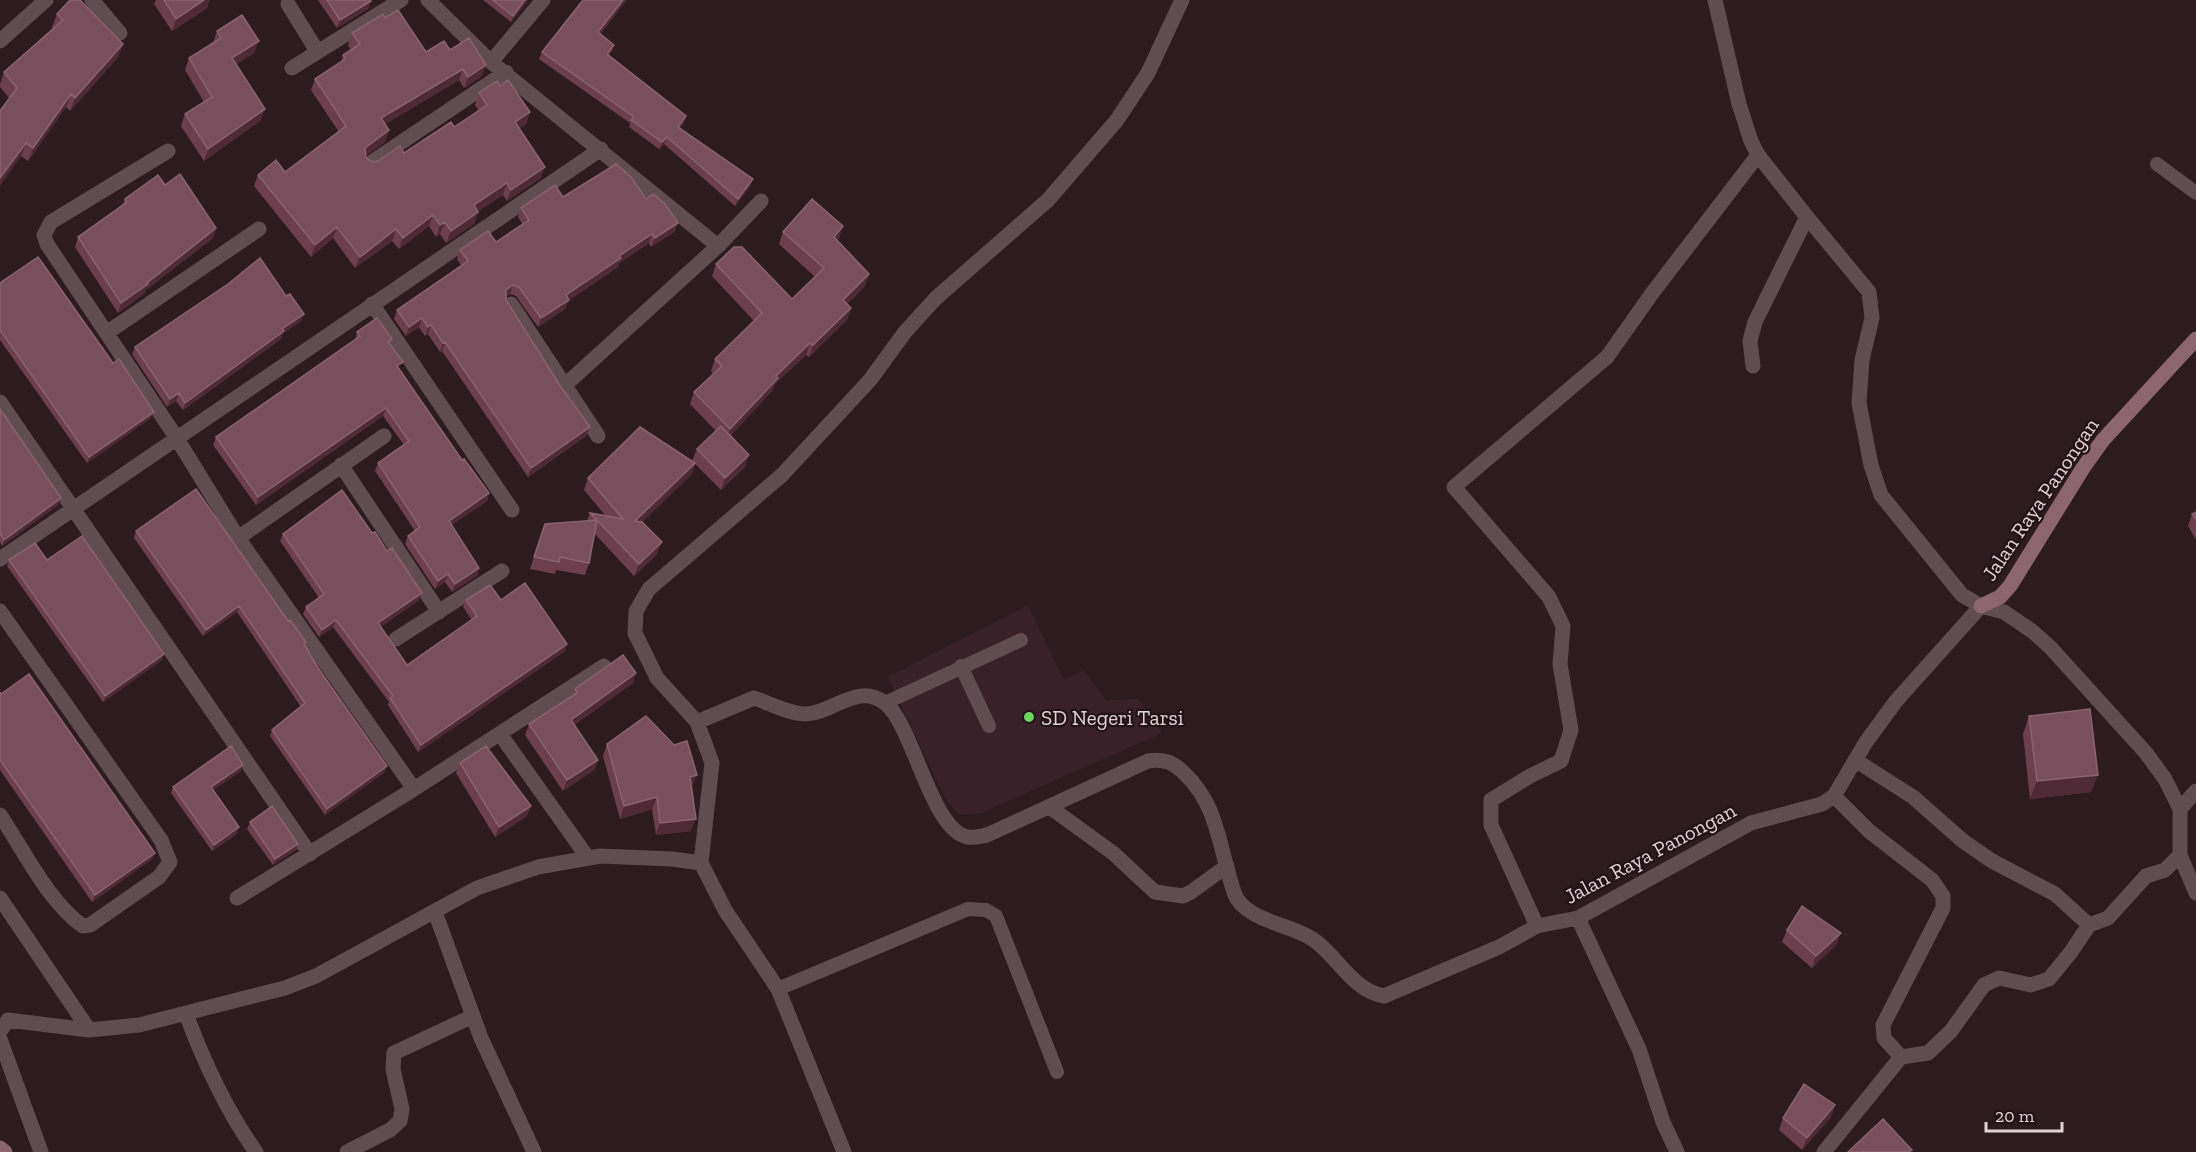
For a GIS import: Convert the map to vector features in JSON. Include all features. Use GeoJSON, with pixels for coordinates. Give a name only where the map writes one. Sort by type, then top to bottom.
{"type":"FeatureCollection","features":[{"type":"Feature","properties":{"kind":"street"},"geometry":{"type":"LineString","coordinates":[[0,41],[46,0]]}},
{"type":"Feature","properties":{"kind":"street"},"geometry":{"type":"LineString","coordinates":[[92,0],[120,33]]}},
{"type":"Feature","properties":{"kind":"street"},"geometry":{"type":"LineString","coordinates":[[292,68],[401,0]]}},
{"type":"Feature","properties":{"kind":"street"},"geometry":{"type":"LineString","coordinates":[[428,0],[491,62],[718,246]]}},
{"type":"Feature","properties":{"kind":"street"},"geometry":{"type":"LineString","coordinates":[[491,62],[543,0]]}},
{"type":"Feature","properties":{"kind":"street"},"geometry":{"type":"LineString","coordinates":[[844,1152],[778,989],[725,910],[701,863],[712,763],[697,722],[657,678],[635,633],[636,611],[649,589],[782,475],[870,380],[905,332],[936,298],[1048,200],[1117,120],[1148,73],[1182,0]]}},
{"type":"Feature","properties":{"kind":"street"},"geometry":{"type":"LineString","coordinates":[[1715,0],[1739,104],[1758,155],[1807,218],[1860,279],[1871,299],[1872,318],[1862,360],[1859,403],[1875,481],[1881,495],[1944,576],[1962,595],[1981,606],[2004,612],[2050,647],[2146,753],[2165,779],[2180,809],[2180,855],[2196,893]]}},
{"type":"Feature","properties":{"kind":"street"},"geometry":{"type":"LineString","coordinates":[[288,4],[317,51]]}},
{"type":"Feature","properties":{"kind":"street"},"geometry":{"type":"LineString","coordinates":[[369,164],[506,72]]}},
{"type":"Feature","properties":{"kind":"street"},"geometry":{"type":"LineString","coordinates":[[0,559],[601,149]]}},
{"type":"Feature","properties":{"kind":"street"},"geometry":{"type":"LineString","coordinates":[[168,151],[51,222],[44,235],[54,255],[108,332],[238,538],[414,789]]}},
{"type":"Feature","properties":{"kind":"street"},"geometry":{"type":"LineString","coordinates":[[1537,926],[1491,825],[1491,800],[1530,776],[1561,761],[1571,730],[1560,664],[1563,626],[1549,597],[1454,487],[1607,357],[1653,292],[1758,155]]}},
{"type":"Feature","properties":{"kind":"street"},"geometry":{"type":"LineString","coordinates":[[563,387],[718,246],[761,201]]}},
{"type":"Feature","properties":{"kind":"street"},"geometry":{"type":"LineString","coordinates":[[1753,366],[1750,341],[1755,322],[1807,218]]}},
{"type":"Feature","properties":{"kind":"street"},"geometry":{"type":"LineString","coordinates":[[108,332],[260,229]]}},
{"type":"Feature","properties":{"kind":"street"},"geometry":{"type":"LineString","coordinates":[[372,304],[512,510]]}},
{"type":"Feature","properties":{"kind":"street"},"geometry":{"type":"LineString","coordinates":[[511,304],[563,387],[598,436]]}},
{"type":"Feature","properties":{"kind":"street","name":"Jalan Raya Panongan"},"geometry":{"type":"LineString","coordinates":[[885,703],[899,724],[934,800],[951,826],[967,837],[987,836],[1148,761],[1165,760],[1176,765],[1194,782],[1209,803],[1233,891],[1244,906],[1258,915],[1312,939],[1334,956],[1364,991],[1374,994],[1393,993],[1499,948],[1537,926],[1578,918],[1751,823],[1822,804],[1834,796],[1855,760],[1896,701],[1981,606],[2000,597],[2010,586],[2082,468],[2103,440],[2196,339]]}},
{"type":"Feature","properties":{"kind":"street"},"geometry":{"type":"LineString","coordinates":[[0,402],[310,854]]}},
{"type":"Feature","properties":{"kind":"street"},"geometry":{"type":"LineString","coordinates":[[238,538],[384,436]]}},
{"type":"Feature","properties":{"kind":"street"},"geometry":{"type":"LineString","coordinates":[[341,465],[439,612]]}},
{"type":"Feature","properties":{"kind":"street"},"geometry":{"type":"LineString","coordinates":[[396,639],[502,571]]}},
{"type":"Feature","properties":{"kind":"street"},"geometry":{"type":"LineString","coordinates":[[0,815],[54,896],[83,926],[90,926],[159,877],[170,862],[161,840],[2,619]]}},
{"type":"Feature","properties":{"kind":"street"},"geometry":{"type":"LineString","coordinates":[[237,898],[414,789],[604,666]]}},
{"type":"Feature","properties":{"kind":"street"},"geometry":{"type":"LineString","coordinates":[[697,722],[754,698],[806,714],[830,707],[849,698],[862,696],[885,703]]}},
{"type":"Feature","properties":{"kind":"street"},"geometry":{"type":"LineString","coordinates":[[500,734],[588,858]]}},
{"type":"Feature","properties":{"kind":"street"},"geometry":{"type":"LineString","coordinates":[[1855,760],[1913,797],[1963,840],[1992,861],[2055,894],[2089,925]]}},
{"type":"Feature","properties":{"kind":"street"},"geometry":{"type":"LineString","coordinates":[[2180,809],[2196,791]]}},
{"type":"Feature","properties":{"kind":"street"},"geometry":{"type":"LineString","coordinates":[[1834,796],[1869,831],[1932,880],[1943,896],[1943,908],[1883,1025],[1884,1038],[1901,1057]]}},
{"type":"Feature","properties":{"kind":"street"},"geometry":{"type":"LineString","coordinates":[[1051,808],[1113,853],[1155,892],[1182,896],[1227,866]]}},
{"type":"Feature","properties":{"kind":"street"},"geometry":{"type":"LineString","coordinates":[[1824,1152],[1901,1057],[1928,1053],[1951,1031],[1984,985],[1998,978],[2031,985],[2049,979],[2089,925],[2108,918],[2146,876],[2165,870],[2180,855]]}},
{"type":"Feature","properties":{"kind":"street"},"geometry":{"type":"LineString","coordinates":[[0,1031],[8,1020],[88,1030],[139,1025],[285,988],[316,976],[409,923],[435,912],[477,888],[538,867],[588,858],[672,859],[701,863]]}},
{"type":"Feature","properties":{"kind":"street"},"geometry":{"type":"LineString","coordinates":[[0,898],[88,1030]]}},
{"type":"Feature","properties":{"kind":"street"},"geometry":{"type":"LineString","coordinates":[[435,912],[473,1016],[534,1152]]}},
{"type":"Feature","properties":{"kind":"street"},"geometry":{"type":"LineString","coordinates":[[1578,918],[1639,1049],[1663,1122],[1677,1152]]}},
{"type":"Feature","properties":{"kind":"street"},"geometry":{"type":"LineString","coordinates":[[186,1014],[202,1056],[239,1128],[256,1152]]}},
{"type":"Feature","properties":{"kind":"street"},"geometry":{"type":"LineString","coordinates":[[347,1152],[390,1130],[400,1121],[402,1109],[393,1069],[394,1053],[473,1016]]}},
{"type":"Feature","properties":{"kind":"street"},"geometry":{"type":"LineString","coordinates":[[0,1039],[41,1152]]}},
{"type":"Feature","properties":{"kind":"street"},"geometry":{"type":"LineString","coordinates":[[0,1148],[5,1152]]}},
{"type":"Feature","properties":{"kind":"lane"},"geometry":{"type":"LineString","coordinates":[[2157,164],[2196,193]]}},
{"type":"Feature","properties":{"kind":"lane"},"geometry":{"type":"LineString","coordinates":[[885,703],[1021,640]]}},
{"type":"Feature","properties":{"kind":"lane"},"geometry":{"type":"LineString","coordinates":[[961,666],[989,726]]}},
{"type":"Feature","properties":{"kind":"lane"},"geometry":{"type":"LineString","coordinates":[[778,989],[968,909],[986,910],[996,916],[1057,1072]]}},
{"type":"Feature","properties":{"kind":"shaded area","name":"SD Negeri Tarsi"},"geometry":{"type":"Polygon","coordinates":[[[1028,605],[1064,680],[1084,670],[1106,700],[1138,699],[1162,733],[981,813],[959,815],[945,798],[888,677],[1028,605]]]}},
{"type":"Feature","properties":{"kind":"building"},"geometry":{"type":"Polygon","coordinates":[[[70,0],[80,0],[123,44],[75,98],[71,94],[33,148],[26,143],[0,178],[0,111],[17,88],[4,72],[63,20],[57,14],[70,0]]]}},
{"type":"Feature","properties":{"kind":"building"},"geometry":{"type":"Polygon","coordinates":[[[164,0],[204,0],[176,19],[164,0]]]}},
{"type":"Feature","properties":{"kind":"building"},"geometry":{"type":"Polygon","coordinates":[[[327,0],[370,0],[371,1],[340,20],[327,0]]]}},
{"type":"Feature","properties":{"kind":"building"},"geometry":{"type":"Polygon","coordinates":[[[493,0],[525,0],[513,16],[493,0]]]}},
{"type":"Feature","properties":{"kind":"building"},"geometry":{"type":"Polygon","coordinates":[[[583,0],[623,0],[598,32],[614,45],[607,54],[686,116],[678,127],[753,179],[738,199],[667,137],[662,142],[631,120],[634,117],[542,52],[583,0]]]}},
{"type":"Feature","properties":{"kind":"building"},"geometry":{"type":"Polygon","coordinates":[[[398,10],[426,52],[444,41],[450,50],[469,38],[486,65],[468,77],[463,69],[381,118],[389,130],[365,148],[366,158],[373,162],[378,161],[400,146],[404,153],[451,122],[454,127],[487,105],[479,93],[497,81],[500,86],[508,80],[530,112],[515,122],[545,167],[511,190],[507,183],[474,205],[478,212],[451,231],[445,222],[440,225],[433,215],[403,238],[396,229],[360,257],[337,227],[315,245],[258,175],[276,160],[285,172],[346,126],[315,79],[345,59],[343,55],[360,44],[352,33],[383,14],[385,18],[398,10]]]}},
{"type":"Feature","properties":{"kind":"building"},"geometry":{"type":"Polygon","coordinates":[[[242,15],[259,41],[232,58],[265,109],[208,149],[185,114],[212,97],[189,58],[221,38],[217,31],[242,15]]]}},
{"type":"Feature","properties":{"kind":"building"},"geometry":{"type":"Polygon","coordinates":[[[616,164],[631,177],[646,199],[653,194],[665,204],[678,223],[655,238],[652,234],[619,256],[621,258],[566,295],[569,300],[541,318],[519,287],[513,285],[506,290],[506,300],[559,384],[590,427],[531,468],[431,325],[428,327],[422,318],[409,327],[397,310],[468,261],[460,250],[488,231],[496,242],[529,220],[521,208],[555,185],[563,197],[616,164]]]}},
{"type":"Feature","properties":{"kind":"building"},"geometry":{"type":"Polygon","coordinates":[[[180,174],[216,228],[148,284],[121,303],[78,237],[127,202],[125,199],[158,175],[165,185],[180,174]]]}},
{"type":"Feature","properties":{"kind":"building"},"geometry":{"type":"Polygon","coordinates":[[[812,199],[843,226],[834,237],[869,274],[843,300],[851,308],[813,345],[810,343],[776,376],[778,378],[730,429],[694,392],[722,366],[715,359],[762,313],[716,264],[734,247],[742,247],[792,299],[824,268],[783,232],[812,199]]]}},
{"type":"Feature","properties":{"kind":"building"},"geometry":{"type":"Polygon","coordinates":[[[38,257],[113,363],[119,359],[154,412],[89,457],[0,330],[0,283],[38,257]]]}},
{"type":"Feature","properties":{"kind":"building"},"geometry":{"type":"Polygon","coordinates":[[[260,258],[286,296],[290,294],[304,314],[185,403],[179,393],[170,399],[135,347],[228,284],[260,258]]]}},
{"type":"Feature","properties":{"kind":"building"},"geometry":{"type":"Polygon","coordinates":[[[377,318],[392,339],[388,342],[403,362],[397,366],[462,460],[464,459],[489,493],[449,521],[479,568],[455,584],[448,574],[438,581],[408,536],[420,527],[378,463],[409,441],[386,408],[258,497],[216,437],[360,336],[357,332],[377,318]]]}},
{"type":"Feature","properties":{"kind":"building"},"geometry":{"type":"Polygon","coordinates":[[[0,409],[61,498],[4,540],[0,533],[0,409]]]}},
{"type":"Feature","properties":{"kind":"building"},"geometry":{"type":"Polygon","coordinates":[[[721,426],[749,455],[725,478],[697,449],[721,426]]]}},
{"type":"Feature","properties":{"kind":"building"},"geometry":{"type":"Polygon","coordinates":[[[640,427],[695,463],[635,521],[642,522],[662,542],[639,564],[590,513],[623,519],[588,478],[640,427]]]}},
{"type":"Feature","properties":{"kind":"building"},"geometry":{"type":"Polygon","coordinates":[[[196,489],[288,621],[290,620],[306,642],[304,644],[318,668],[387,766],[327,809],[272,730],[305,703],[239,606],[206,630],[136,531],[196,489]]]}},
{"type":"Feature","properties":{"kind":"building"},"geometry":{"type":"Polygon","coordinates":[[[342,490],[387,551],[392,548],[422,593],[378,623],[407,665],[477,616],[466,600],[490,585],[501,600],[525,583],[567,644],[421,745],[390,698],[393,696],[336,620],[322,630],[306,607],[324,594],[283,534],[342,490]]]}},
{"type":"Feature","properties":{"kind":"building"},"geometry":{"type":"Polygon","coordinates":[[[597,520],[589,563],[560,557],[559,562],[534,557],[545,524],[597,520]]]}},
{"type":"Feature","properties":{"kind":"building"},"geometry":{"type":"Polygon","coordinates":[[[82,536],[164,654],[105,696],[9,560],[35,543],[47,560],[82,536]]]}},
{"type":"Feature","properties":{"kind":"building"},"geometry":{"type":"Polygon","coordinates":[[[623,655],[636,673],[571,720],[598,760],[567,780],[529,724],[577,693],[575,689],[623,655]]]}},
{"type":"Feature","properties":{"kind":"building"},"geometry":{"type":"Polygon","coordinates":[[[29,674],[155,853],[95,895],[0,760],[0,692],[1,694],[29,674]]]}},
{"type":"Feature","properties":{"kind":"building"},"geometry":{"type":"Polygon","coordinates":[[[2090,709],[2098,775],[2037,781],[2029,716],[2090,709]]]}},
{"type":"Feature","properties":{"kind":"building"},"geometry":{"type":"Polygon","coordinates":[[[646,716],[674,745],[687,741],[697,775],[690,777],[696,819],[660,823],[657,797],[624,806],[607,744],[646,716]]]}},
{"type":"Feature","properties":{"kind":"building"},"geometry":{"type":"Polygon","coordinates":[[[231,746],[243,765],[211,787],[239,827],[214,845],[173,787],[231,746]]]}},
{"type":"Feature","properties":{"kind":"building"},"geometry":{"type":"Polygon","coordinates":[[[486,746],[531,806],[499,827],[460,763],[486,746]]]}},
{"type":"Feature","properties":{"kind":"building"},"geometry":{"type":"Polygon","coordinates":[[[272,806],[298,844],[275,859],[250,822],[272,806]]]}},
{"type":"Feature","properties":{"kind":"building"},"geometry":{"type":"Polygon","coordinates":[[[1802,906],[1841,933],[1816,956],[1787,930],[1802,906]]]}},
{"type":"Feature","properties":{"kind":"building"},"geometry":{"type":"Polygon","coordinates":[[[1804,1084],[1835,1105],[1807,1138],[1783,1118],[1804,1084]]]}},
{"type":"Feature","properties":{"kind":"building"},"geometry":{"type":"Polygon","coordinates":[[[1883,1119],[1912,1150],[1909,1152],[1848,1152],[1883,1119]]]}},
{"type":"Feature","properties":{"kind":"place","name":"SD Negeri Tarsi"},"geometry":{"type":"Point","coordinates":[1029,717]}}]}
